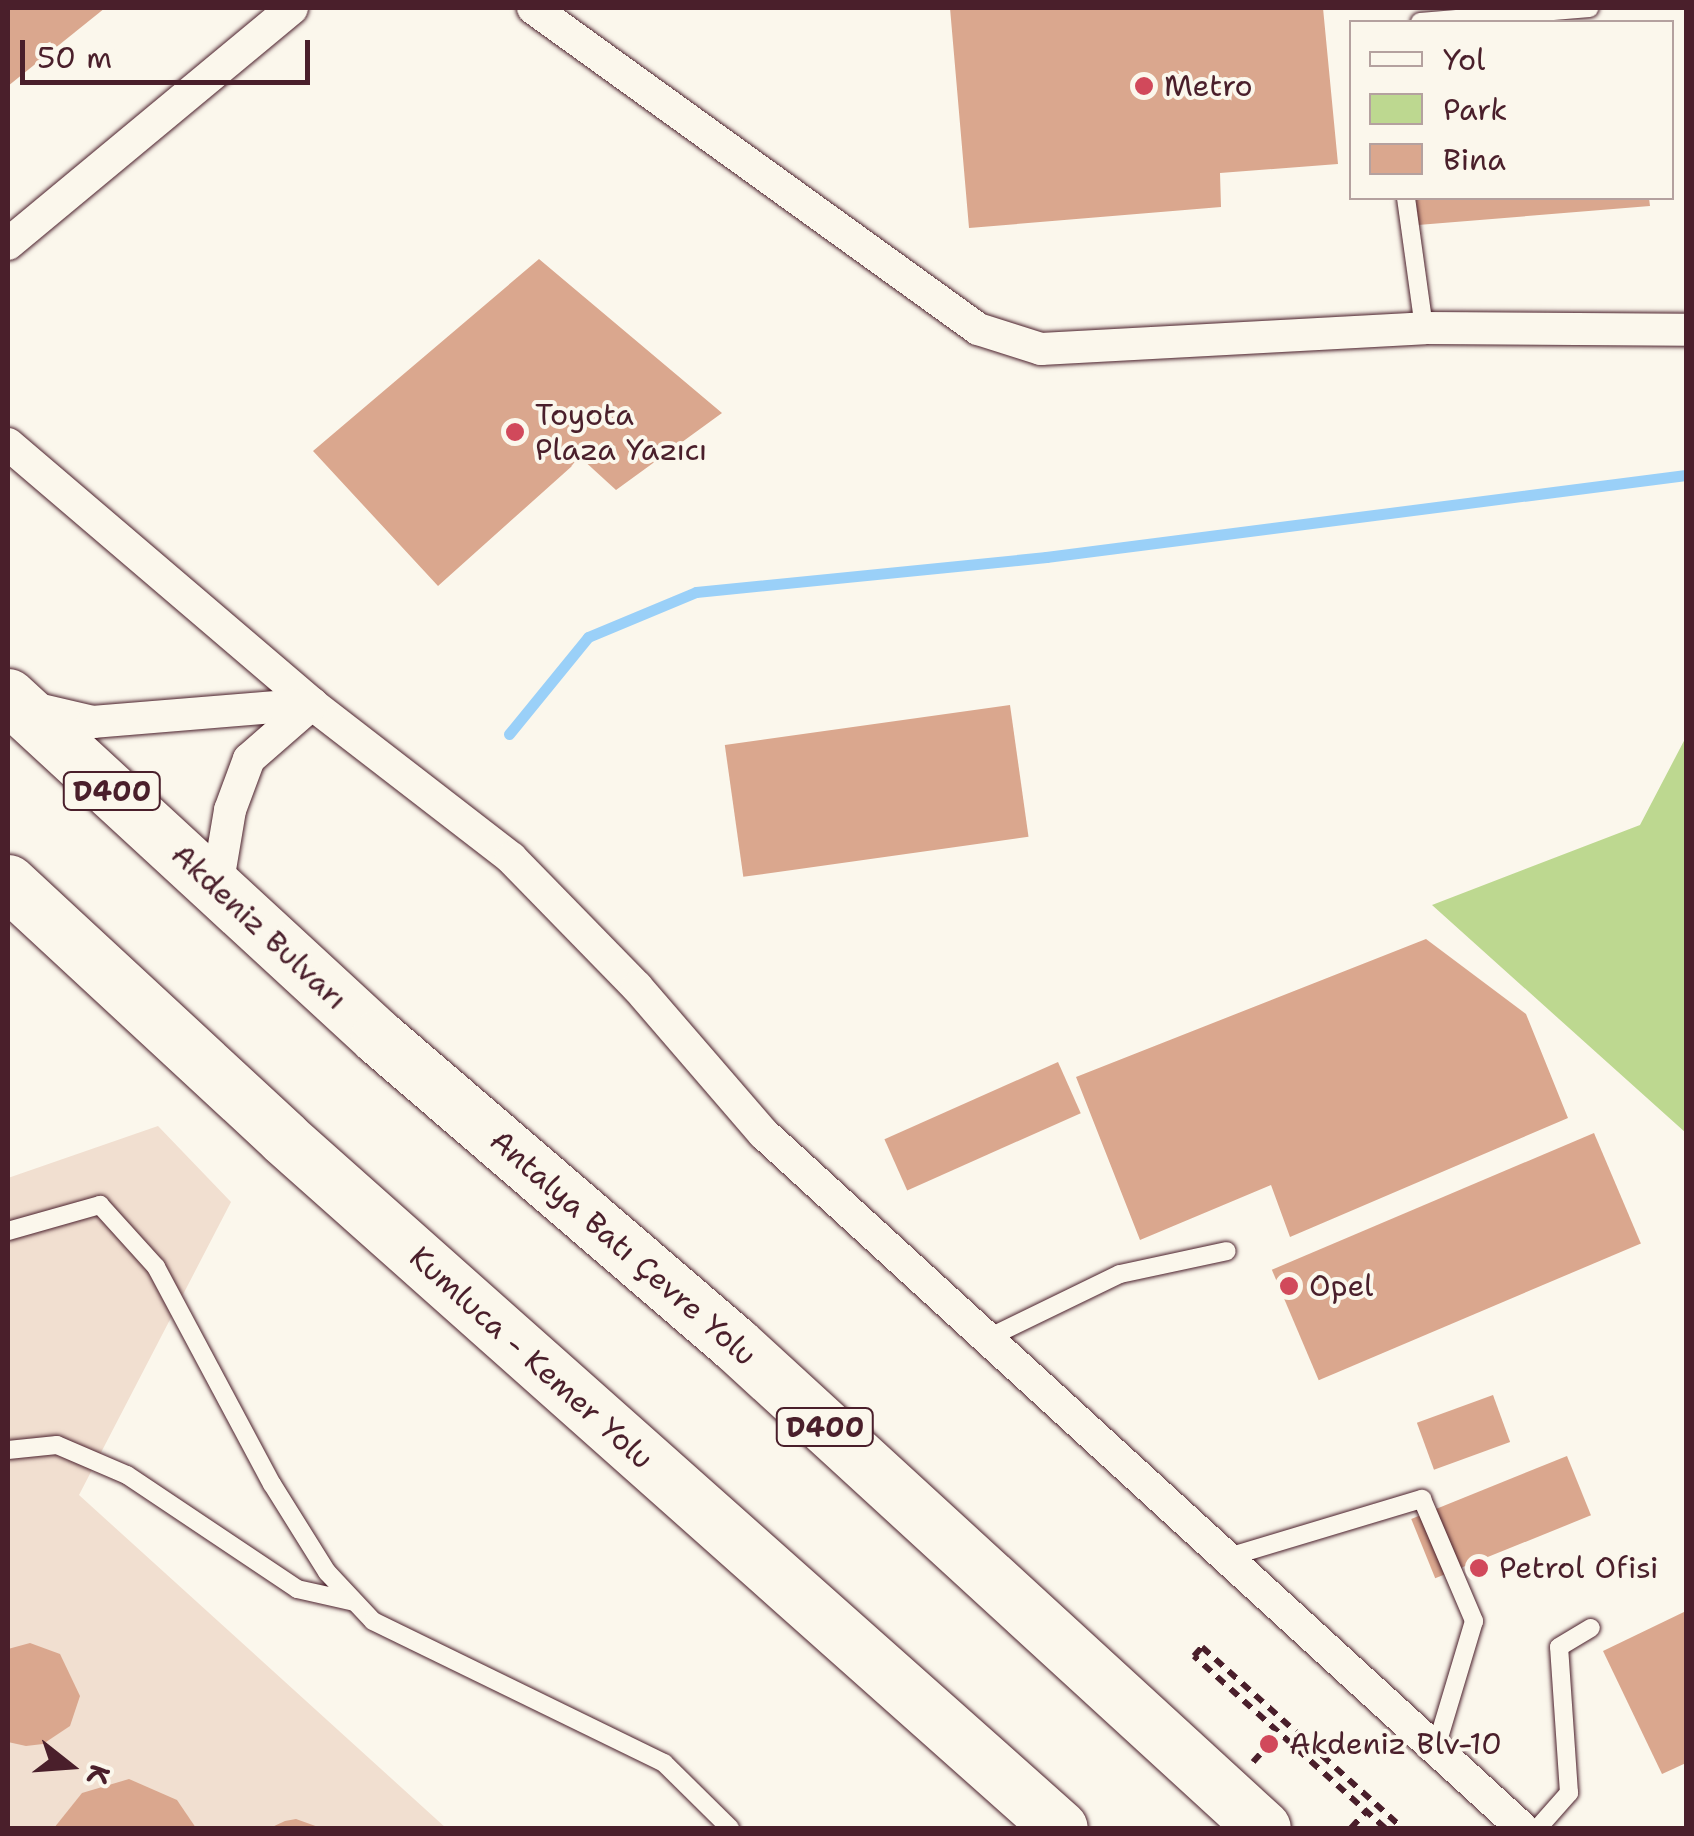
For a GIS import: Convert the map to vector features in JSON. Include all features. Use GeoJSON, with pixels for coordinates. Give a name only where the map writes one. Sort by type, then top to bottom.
{"type":"FeatureCollection","features":[{"type":"Feature","properties":{"kind":"highway","name":"Akdeniz Bulvarı"},"geometry":{"type":"LineString","coordinates":[[12,700],[378,1036]]}},
{"type":"Feature","properties":{"kind":"highway","name":"Kumluca - Kemer Yolu"},"geometry":{"type":"LineString","coordinates":[[8,882],[284,1138],[1060,1828]]}},
{"type":"Feature","properties":{"kind":"highway","name":"Antalya Batı Çevre Yolu"},"geometry":{"type":"LineString","coordinates":[[378,1036],[735,1344],[1263,1828]]}},
{"type":"Feature","properties":{"kind":"street"},"geometry":{"type":"LineString","coordinates":[[8,244],[292,8]]}},
{"type":"Feature","properties":{"kind":"street"},"geometry":{"type":"LineString","coordinates":[[533,8],[978,329],[1041,349],[1424,328],[1686,330]]}},
{"type":"Feature","properties":{"kind":"street"},"geometry":{"type":"LineString","coordinates":[[8,444],[312,704],[512,858],[637,988],[763,1133],[1522,1828]]}},
{"type":"Feature","properties":{"kind":"street"},"geometry":{"type":"LineString","coordinates":[[12,700],[93,722],[312,704]]}},
{"type":"Feature","properties":{"kind":"street"},"geometry":{"type":"LineString","coordinates":[[216,886],[230,810],[249,760],[312,704]]}},
{"type":"Feature","properties":{"kind":"lane"},"geometry":{"type":"LineString","coordinates":[[1444,20],[1589,8]]}},
{"type":"Feature","properties":{"kind":"lane"},"geometry":{"type":"LineString","coordinates":[[1406,200],[1424,328]]}},
{"type":"Feature","properties":{"kind":"lane"},"geometry":{"type":"LineString","coordinates":[[8,1231],[100,1205],[156,1267],[272,1484],[327,1572],[373,1620],[664,1763],[730,1828]]}},
{"type":"Feature","properties":{"kind":"lane"},"geometry":{"type":"LineString","coordinates":[[986,1339],[1120,1274],[1227,1251]]}},
{"type":"Feature","properties":{"kind":"lane"},"geometry":{"type":"LineString","coordinates":[[8,1450],[56,1445],[127,1475],[297,1588],[356,1602]]}},
{"type":"Feature","properties":{"kind":"lane"},"geometry":{"type":"LineString","coordinates":[[1224,1558],[1422,1499],[1474,1621],[1435,1752]]}},
{"type":"Feature","properties":{"kind":"lane"},"geometry":{"type":"LineString","coordinates":[[1538,1828],[1569,1793],[1560,1647],[1592,1628]]}},
{"type":"Feature","properties":{"kind":"path"},"geometry":{"type":"LineString","coordinates":[[1386,1828],[1194,1656],[1202,1647],[1402,1828]]}},
{"type":"Feature","properties":{"kind":"path"},"geometry":{"type":"LineString","coordinates":[[1350,1828],[1367,1810]]}},
{"type":"Feature","properties":{"kind":"shaded area"},"geometry":{"type":"Polygon","coordinates":[[[158,1126],[231,1202],[79,1495],[446,1828],[8,1828],[8,1178],[158,1126]]]}},
{"type":"Feature","properties":{"kind":"green space"},"geometry":{"type":"Polygon","coordinates":[[[1686,737],[1686,1133],[1432,905],[1640,825],[1686,737]]]}},
{"type":"Feature","properties":{"kind":"building"},"geometry":{"type":"Polygon","coordinates":[[[8,8],[105,8],[8,86],[8,8]]]}},
{"type":"Feature","properties":{"kind":"building","name":"Metro"},"geometry":{"type":"Polygon","coordinates":[[[950,8],[1323,8],[1338,164],[1220,173],[1221,207],[969,228],[950,8]]]}},
{"type":"Feature","properties":{"kind":"building"},"geometry":{"type":"Polygon","coordinates":[[[1416,200],[1649,200],[1650,206],[1418,225],[1416,200]]]}},
{"type":"Feature","properties":{"kind":"building","name":"Toyota Plaza Yazıcı"},"geometry":{"type":"Polygon","coordinates":[[[539,259],[722,413],[616,490],[581,458],[438,586],[313,451],[539,259]]]}},
{"type":"Feature","properties":{"kind":"building"},"geometry":{"type":"Polygon","coordinates":[[[1010,705],[1029,837],[743,877],[725,745],[1010,705]]]}},
{"type":"Feature","properties":{"kind":"building"},"geometry":{"type":"Polygon","coordinates":[[[1426,939],[1526,1014],[1568,1118],[1290,1237],[1271,1185],[1140,1240],[1076,1077],[1426,939]]]}},
{"type":"Feature","properties":{"kind":"building"},"geometry":{"type":"Polygon","coordinates":[[[1058,1062],[1081,1113],[907,1190],[884,1139],[1058,1062]]]}},
{"type":"Feature","properties":{"kind":"building"},"geometry":{"type":"Polygon","coordinates":[[[1594,1133],[1641,1243],[1319,1380],[1272,1270],[1594,1133]]]}},
{"type":"Feature","properties":{"kind":"building"},"geometry":{"type":"Polygon","coordinates":[[[1493,1395],[1510,1442],[1434,1470],[1417,1423],[1493,1395]]]}},
{"type":"Feature","properties":{"kind":"building"},"geometry":{"type":"Polygon","coordinates":[[[1567,1456],[1591,1515],[1435,1578],[1411,1519],[1567,1456]]]}},
{"type":"Feature","properties":{"kind":"building"},"geometry":{"type":"Polygon","coordinates":[[[1686,1611],[1686,1763],[1662,1774],[1603,1651],[1686,1611]]]}},
{"type":"Feature","properties":{"kind":"building"},"geometry":{"type":"Polygon","coordinates":[[[30,1643],[60,1654],[80,1696],[70,1726],[43,1744],[26,1746],[8,1742],[8,1649],[30,1643]]]}},
{"type":"Feature","properties":{"kind":"building"},"geometry":{"type":"Polygon","coordinates":[[[129,1779],[177,1800],[196,1828],[54,1828],[82,1793],[129,1779]]]}},
{"type":"Feature","properties":{"kind":"building"},"geometry":{"type":"Polygon","coordinates":[[[296,1819],[321,1828],[270,1828],[285,1821],[296,1819]]]}},
{"type":"Feature","properties":{"kind":"waterway"},"geometry":{"type":"LineString","coordinates":[[509,734],[588,637],[696,592],[1046,557],[1686,475]]}},
{"type":"Feature","properties":{"kind":"place","name":"Metro"},"geometry":{"type":"Point","coordinates":[1144,86]}},
{"type":"Feature","properties":{"kind":"place","name":"Toyota Plaza Yazıcı"},"geometry":{"type":"Point","coordinates":[515,432]}},
{"type":"Feature","properties":{"kind":"place","name":"Opel"},"geometry":{"type":"Point","coordinates":[1289,1286]}},
{"type":"Feature","properties":{"kind":"place","name":"Petrol Ofisi"},"geometry":{"type":"Point","coordinates":[1479,1568]}},
{"type":"Feature","properties":{"kind":"place","name":"Akdeniz Blv-10"},"geometry":{"type":"Point","coordinates":[1269,1744]}}]}
